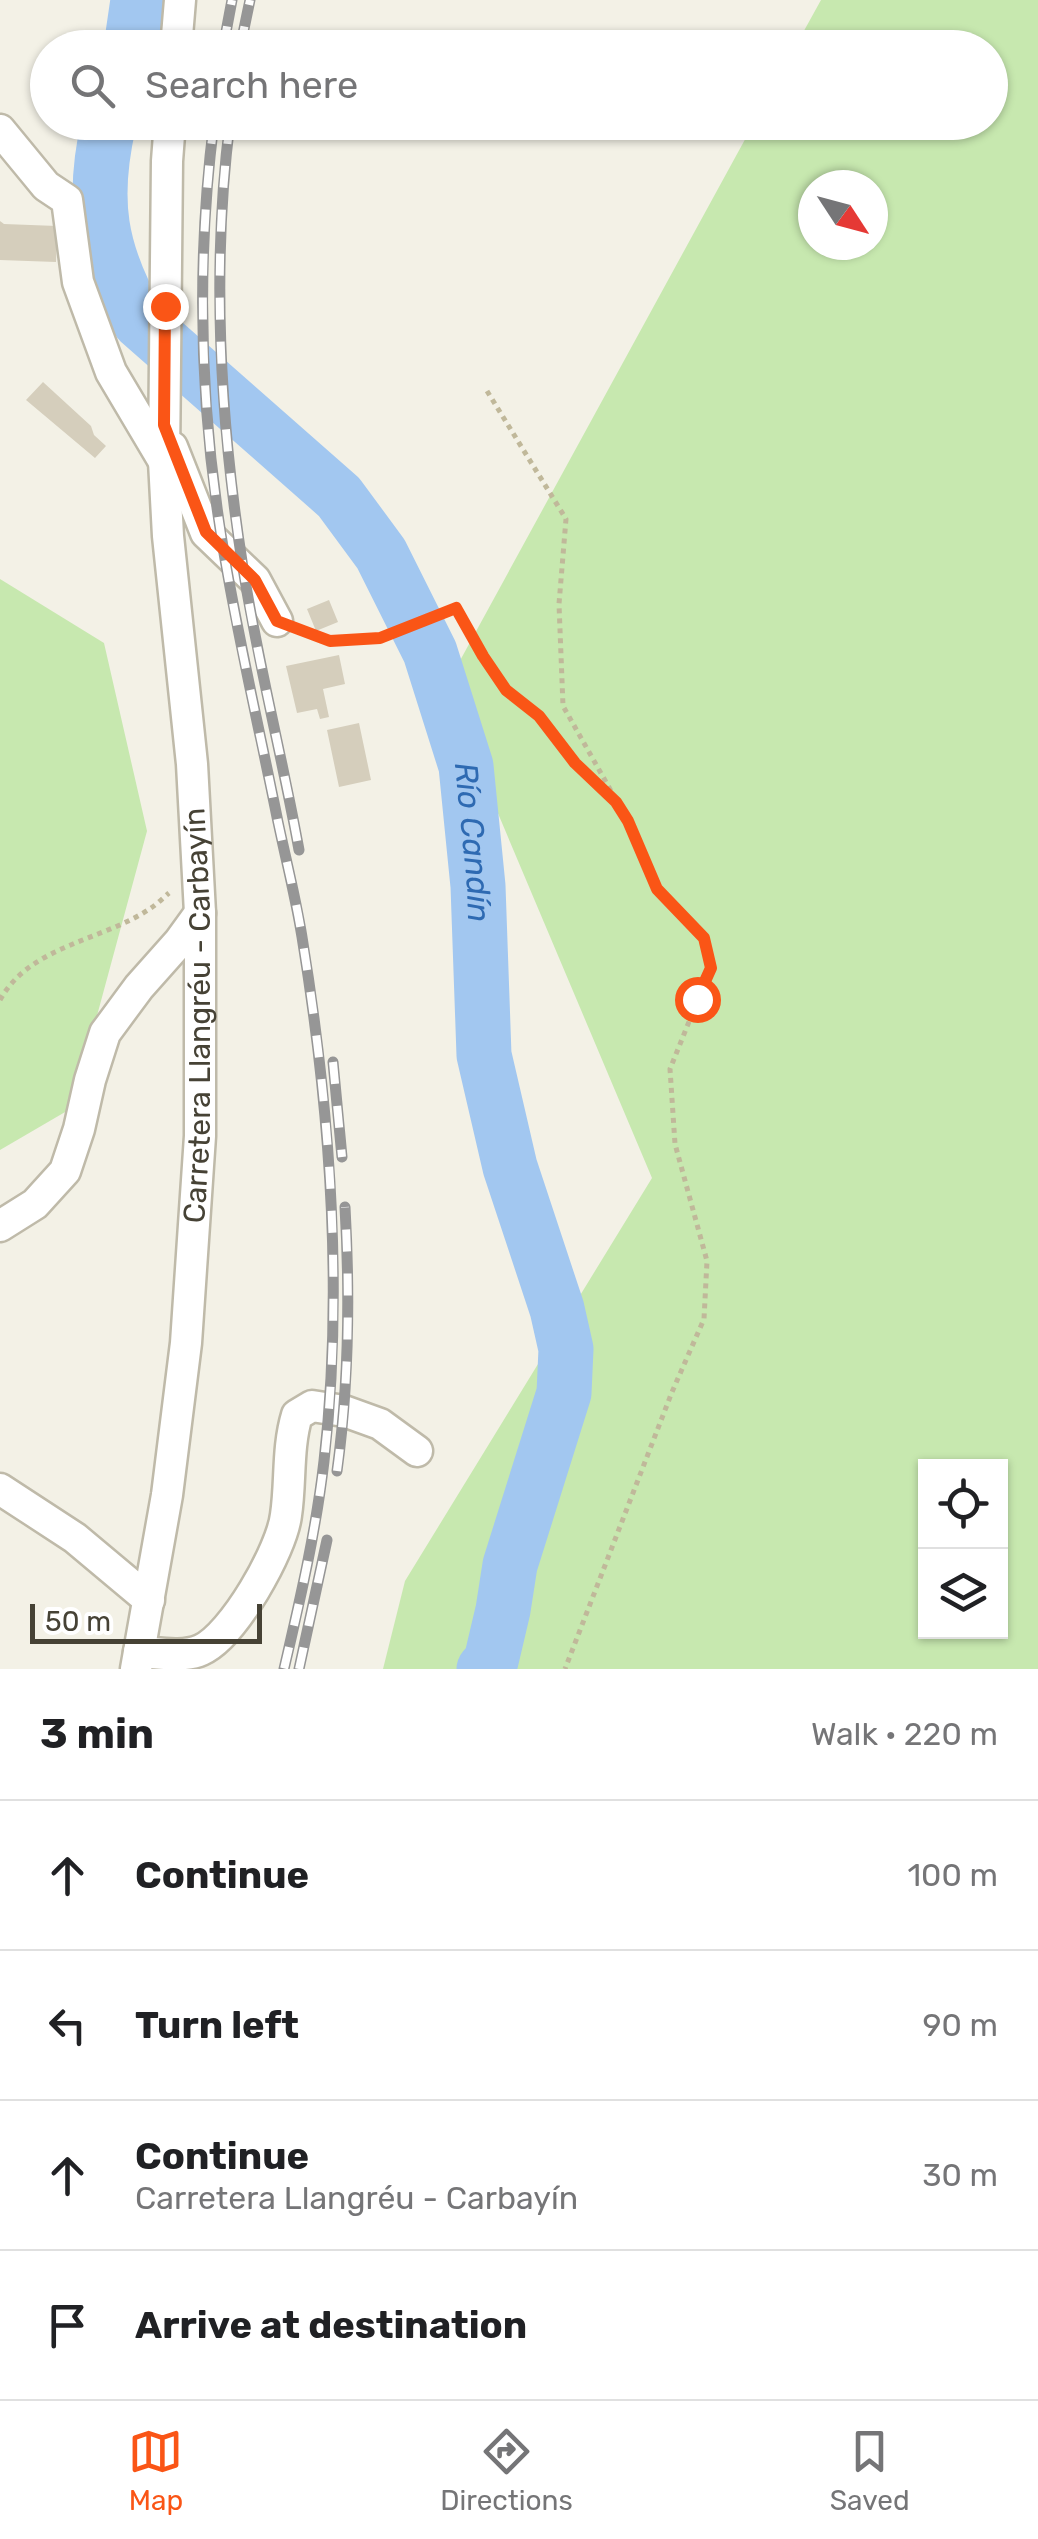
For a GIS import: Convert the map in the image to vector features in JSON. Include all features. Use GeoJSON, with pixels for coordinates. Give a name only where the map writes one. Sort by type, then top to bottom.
{"type":"FeatureCollection","features":[{"type":"Feature","properties":{"kind":"street"},"geometry":{"type":"LineString","coordinates":[[178,30],[180,0]]}},
{"type":"Feature","properties":{"kind":"street"},"geometry":{"type":"LineString","coordinates":[[0,130],[46,186],[67,200],[78,282],[111,372],[164,461]]}},
{"type":"Feature","properties":{"kind":"street","name":"Carretera Llangréu - Carbayín"},"geometry":{"type":"LineString","coordinates":[[137,1660],[167,1495],[186,1343],[200,1136],[198,868],[164,461],[169,140]]}},
{"type":"Feature","properties":{"kind":"street"},"geometry":{"type":"LineString","coordinates":[[164,415],[206,532],[255,580],[277,621]]}},
{"type":"Feature","properties":{"kind":"street"},"geometry":{"type":"LineString","coordinates":[[0,1226],[36,1204],[64,1171],[80,1129],[105,1033],[200,913]]}},
{"type":"Feature","properties":{"kind":"street"},"geometry":{"type":"LineString","coordinates":[[137,1660],[200,1651],[224,1634],[244,1607],[286,1520],[291,1435],[297,1415],[312,1406],[344,1411],[380,1424],[417,1451]]}},
{"type":"Feature","properties":{"kind":"street"},"geometry":{"type":"LineString","coordinates":[[0,1489],[75,1538],[149,1600]]}},
{"type":"Feature","properties":{"kind":"path"},"geometry":{"type":"LineString","coordinates":[[487,392],[566,519],[560,604],[563,706],[628,821],[657,889],[704,938],[711,968],[670,1069],[675,1144],[707,1261],[704,1318],[565,1669]]}},
{"type":"Feature","properties":{"kind":"path"},"geometry":{"type":"LineString","coordinates":[[277,621],[330,641],[380,638],[456,608],[506,690],[539,716],[575,763],[616,802]]}},
{"type":"Feature","properties":{"kind":"path"},"geometry":{"type":"LineString","coordinates":[[0,1000],[8,984],[46,956],[150,909],[198,868]]}},
{"type":"Feature","properties":{"kind":"green space"},"geometry":{"type":"Polygon","coordinates":[[[821,0],[1038,0],[1038,1669],[383,1669],[405,1581],[652,1178],[445,688],[745,140],[1008,140],[1008,30],[804,30],[821,0]]]}},
{"type":"Feature","properties":{"kind":"green space"},"geometry":{"type":"Polygon","coordinates":[[[0,579],[104,643],[147,831],[72,1108],[0,1150],[0,579]]]}},
{"type":"Feature","properties":{"kind":"building"},"geometry":{"type":"Polygon","coordinates":[[[0,221],[57,226],[56,262],[0,260],[0,221]]]}},
{"type":"Feature","properties":{"kind":"building"},"geometry":{"type":"Polygon","coordinates":[[[43,382],[91,426],[106,446],[95,458],[26,400],[43,382]]]}},
{"type":"Feature","properties":{"kind":"building"},"geometry":{"type":"Polygon","coordinates":[[[329,600],[338,622],[316,631],[307,609],[329,600]]]}},
{"type":"Feature","properties":{"kind":"building"},"geometry":{"type":"Polygon","coordinates":[[[339,655],[345,684],[323,689],[329,717],[320,719],[317,709],[297,713],[286,666],[339,655]]]}},
{"type":"Feature","properties":{"kind":"building"},"geometry":{"type":"Polygon","coordinates":[[[359,723],[371,780],[339,787],[327,730],[359,723]]]}},
{"type":"Feature","properties":{"kind":"waterway","name":"Río Candín"},"geometry":{"type":"LineString","coordinates":[[134,30],[138,0]]}},
{"type":"Feature","properties":{"kind":"waterway","name":"Río Candín"},"geometry":{"type":"LineString","coordinates":[[105,140],[100,176],[102,225],[115,272],[139,321],[339,497],[381,554],[430,652],[466,766],[478,886],[484,1055],[510,1167],[557,1309],[566,1349],[564,1393],[510,1565],[491,1661],[484,1669]]}},
{"type":"Feature","properties":{"kind":"railway"},"geometry":{"type":"LineString","coordinates":[[226,30],[232,0]]}},
{"type":"Feature","properties":{"kind":"railway"},"geometry":{"type":"LineString","coordinates":[[244,30],[250,0]]}},
{"type":"Feature","properties":{"kind":"railway"},"geometry":{"type":"LineString","coordinates":[[212,140],[203,338],[216,500],[243,654],[302,937],[320,1067],[331,1199],[333,1330],[324,1461],[284,1669]]}},
{"type":"Feature","properties":{"kind":"railway"},"geometry":{"type":"LineString","coordinates":[[228,140],[220,289],[229,457],[249,604],[299,850]]}},
{"type":"Feature","properties":{"kind":"railway"},"geometry":{"type":"LineString","coordinates":[[333,1062],[342,1157]]}},
{"type":"Feature","properties":{"kind":"railway"},"geometry":{"type":"LineString","coordinates":[[337,1471],[347,1339],[345,1207]]}},
{"type":"Feature","properties":{"kind":"railway"},"geometry":{"type":"LineString","coordinates":[[299,1669],[327,1540]]}},
{"type":"Feature","properties":{"kind":"route"},"geometry":{"type":"LineString","coordinates":[[165,306],[164,425],[206,532],[255,580],[277,621],[330,641],[380,638],[456,608],[506,690],[539,716],[575,763],[616,802],[657,889],[704,938],[711,968],[697,999]]}}]}
